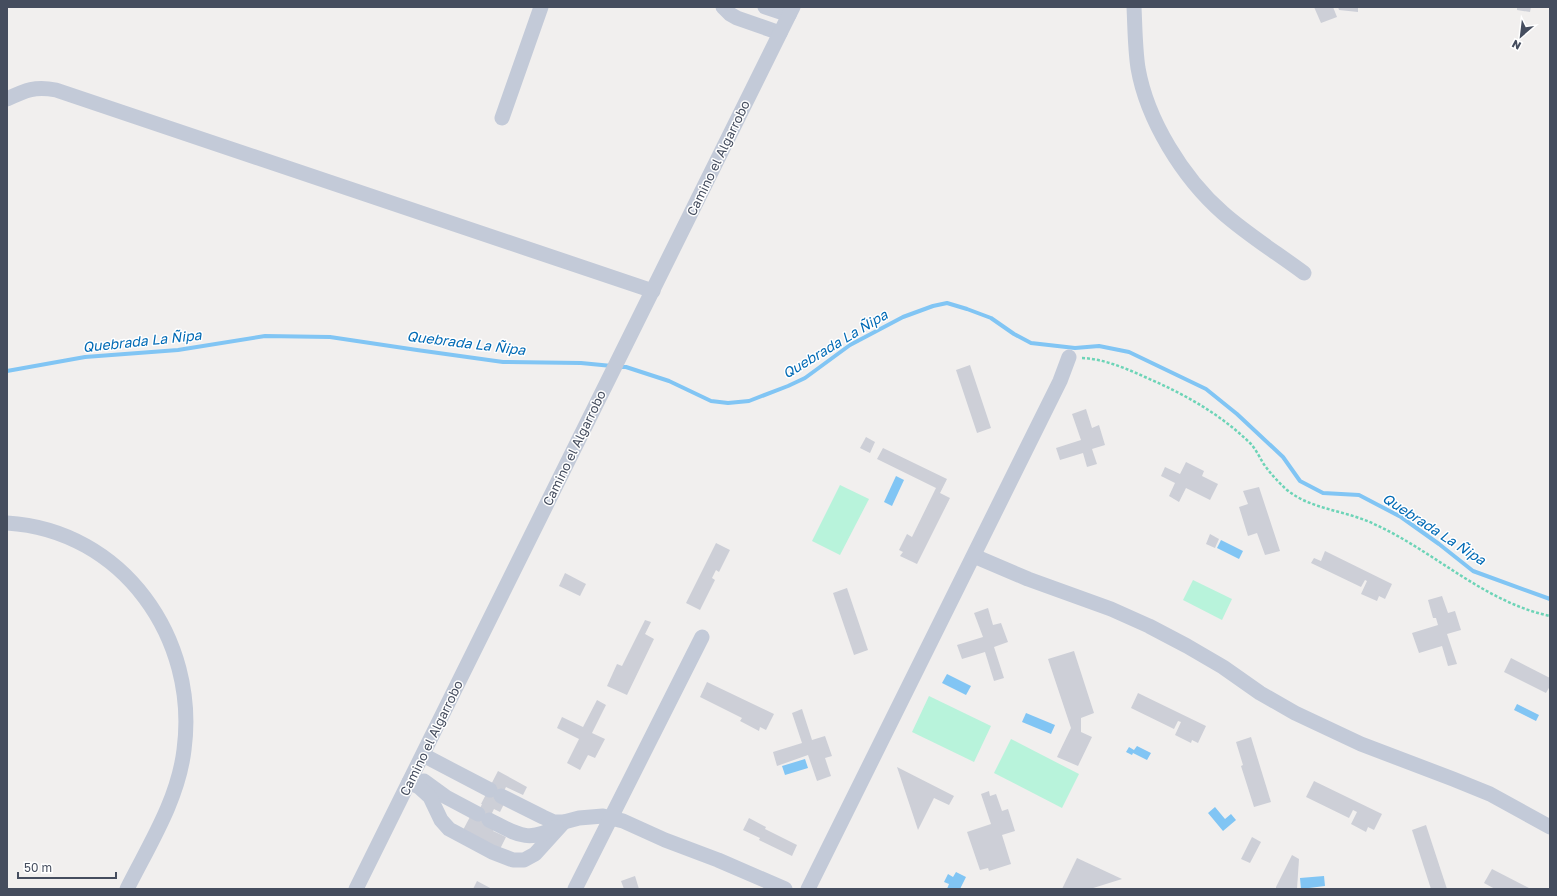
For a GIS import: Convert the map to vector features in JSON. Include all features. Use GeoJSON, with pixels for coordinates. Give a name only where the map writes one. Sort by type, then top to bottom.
{"type":"FeatureCollection","features":[{"type":"Feature","properties":{"kind":"street"},"geometry":{"type":"LineString","coordinates":[[502,118],[541,7]]}},
{"type":"Feature","properties":{"kind":"street"},"geometry":{"type":"LineString","coordinates":[[723,7],[737,18],[780,33]]}},
{"type":"Feature","properties":{"kind":"street"},"geometry":{"type":"LineString","coordinates":[[765,7],[791,11]]}},
{"type":"Feature","properties":{"kind":"street"},"geometry":{"type":"LineString","coordinates":[[1134,7],[1136,50],[1142,85],[1152,115],[1169,147],[1196,183],[1222,212],[1304,273]]}},
{"type":"Feature","properties":{"kind":"street","name":"Camino el Algarrobo"},"geometry":{"type":"LineString","coordinates":[[356,889],[791,11]]}},
{"type":"Feature","properties":{"kind":"street"},"geometry":{"type":"LineString","coordinates":[[7,99],[31,89],[45,88],[56,90],[653,290]]}},
{"type":"Feature","properties":{"kind":"street"},"geometry":{"type":"LineString","coordinates":[[808,889],[1060,381],[1069,357]]}},
{"type":"Feature","properties":{"kind":"street"},"geometry":{"type":"LineString","coordinates":[[7,523],[31,526],[78,541],[108,561],[134,585],[145,598],[164,627],[177,659],[182,675],[186,713],[184,751],[180,770],[167,809],[127,889]]}},
{"type":"Feature","properties":{"kind":"street"},"geometry":{"type":"LineString","coordinates":[[974,556],[1028,579],[1111,609],[1149,626],[1223,667],[1260,693],[1295,713],[1361,744],[1490,794],[1550,827]]}},
{"type":"Feature","properties":{"kind":"street"},"geometry":{"type":"LineString","coordinates":[[575,889],[702,637]]}},
{"type":"Feature","properties":{"kind":"street"},"geometry":{"type":"LineString","coordinates":[[423,755],[554,822],[564,822],[592,817],[610,818],[623,821],[683,848],[718,860],[785,889]]}},
{"type":"Feature","properties":{"kind":"street"},"geometry":{"type":"LineString","coordinates":[[411,778],[421,778],[446,797],[483,817],[524,836],[536,836],[542,834],[564,822]]}},
{"type":"Feature","properties":{"kind":"street"},"geometry":{"type":"LineString","coordinates":[[411,778],[430,797],[441,820],[448,829],[492,852],[513,860],[524,860],[535,854],[564,822]]}},
{"type":"Feature","properties":{"kind":"path"},"geometry":{"type":"LineString","coordinates":[[1069,357],[1086,358],[1116,365],[1188,397],[1212,412],[1251,444],[1278,482],[1302,500],[1312,505],[1346,513],[1373,523],[1406,541],[1507,602],[1550,616]]}},
{"type":"Feature","properties":{"kind":"green space"},"geometry":{"type":"Polygon","coordinates":[[[840,485],[869,499],[840,555],[812,541],[840,485]]]}},
{"type":"Feature","properties":{"kind":"green space"},"geometry":{"type":"Polygon","coordinates":[[[1193,580],[1232,599],[1222,620],[1183,600],[1193,580]]]}},
{"type":"Feature","properties":{"kind":"green space"},"geometry":{"type":"Polygon","coordinates":[[[929,696],[991,726],[974,762],[912,732],[929,696]]]}},
{"type":"Feature","properties":{"kind":"green space"},"geometry":{"type":"Polygon","coordinates":[[[1011,739],[1079,774],[1062,808],[994,773],[1011,739]]]}},
{"type":"Feature","properties":{"kind":"water"},"geometry":{"type":"Polygon","coordinates":[[[896,476],[904,480],[892,506],[884,502],[896,476]]]}},
{"type":"Feature","properties":{"kind":"water"},"geometry":{"type":"Polygon","coordinates":[[[1221,540],[1243,551],[1239,559],[1217,548],[1221,540]]]}},
{"type":"Feature","properties":{"kind":"water"},"geometry":{"type":"Polygon","coordinates":[[[947,674],[971,686],[966,695],[942,683],[947,674]]]}},
{"type":"Feature","properties":{"kind":"water"},"geometry":{"type":"Polygon","coordinates":[[[1517,704],[1539,715],[1536,721],[1514,710],[1517,704]]]}},
{"type":"Feature","properties":{"kind":"water"},"geometry":{"type":"Polygon","coordinates":[[[1026,713],[1055,725],[1051,734],[1022,722],[1026,713]]]}},
{"type":"Feature","properties":{"kind":"water"},"geometry":{"type":"Polygon","coordinates":[[[1137,746],[1151,753],[1147,760],[1133,753],[1132,755],[1126,752],[1129,747],[1134,750],[1137,746]]]}},
{"type":"Feature","properties":{"kind":"water"},"geometry":{"type":"Polygon","coordinates":[[[805,759],[808,768],[785,775],[782,766],[805,759]]]}},
{"type":"Feature","properties":{"kind":"water"},"geometry":{"type":"Polygon","coordinates":[[[1215,807],[1225,819],[1231,814],[1236,820],[1223,831],[1208,813],[1215,807]]]}},
{"type":"Feature","properties":{"kind":"water"},"geometry":{"type":"Polygon","coordinates":[[[956,872],[966,877],[960,889],[947,889],[949,884],[944,882],[948,874],[953,877],[956,872]]]}},
{"type":"Feature","properties":{"kind":"water"},"geometry":{"type":"Polygon","coordinates":[[[1324,876],[1325,886],[1301,889],[1300,878],[1324,876]]]}},
{"type":"Feature","properties":{"kind":"building"},"geometry":{"type":"Polygon","coordinates":[[[1314,7],[1333,7],[1337,17],[1321,23],[1314,7]]]}},
{"type":"Feature","properties":{"kind":"building"},"geometry":{"type":"Polygon","coordinates":[[[1338,7],[1358,7],[1358,12],[1339,10],[1338,7]]]}},
{"type":"Feature","properties":{"kind":"building"},"geometry":{"type":"Polygon","coordinates":[[[1517,7],[1531,7],[1530,12],[1517,10],[1517,7]]]}},
{"type":"Feature","properties":{"kind":"building"},"geometry":{"type":"Polygon","coordinates":[[[970,365],[991,428],[977,433],[956,370],[970,365]]]}},
{"type":"Feature","properties":{"kind":"building"},"geometry":{"type":"Polygon","coordinates":[[[1086,409],[1092,428],[1099,425],[1105,445],[1092,449],[1097,464],[1087,467],[1083,453],[1060,460],[1056,448],[1081,440],[1072,414],[1086,409]]]}},
{"type":"Feature","properties":{"kind":"building"},"geometry":{"type":"Polygon","coordinates":[[[866,437],[875,442],[870,453],[860,448],[866,437]]]}},
{"type":"Feature","properties":{"kind":"building"},"geometry":{"type":"Polygon","coordinates":[[[883,448],[947,479],[940,493],[950,498],[917,564],[900,556],[903,552],[899,550],[907,534],[912,537],[936,488],[877,459],[883,448]]]}},
{"type":"Feature","properties":{"kind":"building"},"geometry":{"type":"Polygon","coordinates":[[[1186,462],[1204,471],[1202,476],[1218,484],[1210,500],[1186,488],[1179,502],[1169,496],[1175,483],[1161,476],[1165,467],[1180,474],[1186,462]]]}},
{"type":"Feature","properties":{"kind":"building"},"geometry":{"type":"Polygon","coordinates":[[[1259,487],[1280,551],[1265,555],[1257,533],[1248,536],[1239,507],[1248,504],[1243,491],[1259,487]]]}},
{"type":"Feature","properties":{"kind":"building"},"geometry":{"type":"Polygon","coordinates":[[[1210,534],[1219,539],[1215,548],[1206,544],[1210,534]]]}},
{"type":"Feature","properties":{"kind":"building"},"geometry":{"type":"Polygon","coordinates":[[[716,543],[730,550],[719,572],[716,570],[712,578],[715,580],[700,610],[686,603],[716,543]]]}},
{"type":"Feature","properties":{"kind":"building"},"geometry":{"type":"Polygon","coordinates":[[[1325,551],[1392,584],[1385,599],[1379,596],[1377,601],[1361,594],[1367,581],[1365,580],[1361,587],[1311,563],[1314,558],[1321,561],[1325,551]]]}},
{"type":"Feature","properties":{"kind":"building"},"geometry":{"type":"Polygon","coordinates":[[[565,573],[586,584],[580,596],[559,586],[565,573]]]}},
{"type":"Feature","properties":{"kind":"building"},"geometry":{"type":"Polygon","coordinates":[[[847,588],[868,650],[854,655],[833,593],[847,588]]]}},
{"type":"Feature","properties":{"kind":"building"},"geometry":{"type":"Polygon","coordinates":[[[1442,596],[1448,613],[1455,611],[1461,630],[1447,634],[1457,664],[1448,666],[1442,646],[1419,653],[1412,633],[1438,625],[1436,618],[1433,618],[1428,600],[1442,596]]]}},
{"type":"Feature","properties":{"kind":"building"},"geometry":{"type":"Polygon","coordinates":[[[988,608],[993,625],[1001,623],[1008,642],[994,647],[1004,678],[994,681],[985,652],[962,659],[957,645],[983,637],[974,613],[988,608]]]}},
{"type":"Feature","properties":{"kind":"building"},"geometry":{"type":"Polygon","coordinates":[[[645,620],[651,622],[645,634],[654,639],[627,695],[607,686],[617,664],[622,666],[645,620]]]}},
{"type":"Feature","properties":{"kind":"building"},"geometry":{"type":"Polygon","coordinates":[[[1074,651],[1094,713],[1081,718],[1081,732],[1092,737],[1078,766],[1057,757],[1071,728],[1048,659],[1074,651]]]}},
{"type":"Feature","properties":{"kind":"building"},"geometry":{"type":"Polygon","coordinates":[[[1511,658],[1550,678],[1550,686],[1546,693],[1504,672],[1511,658]]]}},
{"type":"Feature","properties":{"kind":"building"},"geometry":{"type":"Polygon","coordinates":[[[707,682],[774,714],[766,730],[760,727],[759,731],[740,721],[742,718],[700,697],[707,682]]]}},
{"type":"Feature","properties":{"kind":"building"},"geometry":{"type":"Polygon","coordinates":[[[1138,693],[1206,726],[1198,743],[1192,740],[1191,743],[1175,735],[1181,722],[1178,721],[1174,729],[1131,708],[1138,693]]]}},
{"type":"Feature","properties":{"kind":"building"},"geometry":{"type":"Polygon","coordinates":[[[597,700],[606,705],[592,733],[605,739],[595,758],[588,755],[580,770],[567,763],[579,739],[557,728],[562,717],[583,727],[597,700]]]}},
{"type":"Feature","properties":{"kind":"building"},"geometry":{"type":"Polygon","coordinates":[[[802,709],[812,740],[825,736],[832,756],[825,758],[831,776],[817,781],[808,755],[777,766],[773,752],[802,743],[792,713],[802,709]]]}},
{"type":"Feature","properties":{"kind":"building"},"geometry":{"type":"Polygon","coordinates":[[[1251,737],[1271,802],[1254,807],[1241,766],[1243,765],[1236,742],[1251,737]]]}},
{"type":"Feature","properties":{"kind":"building"},"geometry":{"type":"Polygon","coordinates":[[[897,767],[954,796],[949,805],[934,798],[918,830],[897,767]]]}},
{"type":"Feature","properties":{"kind":"building"},"geometry":{"type":"Polygon","coordinates":[[[498,771],[527,787],[523,795],[506,787],[499,801],[504,804],[500,812],[494,809],[487,823],[495,827],[493,831],[506,837],[500,849],[463,830],[471,815],[476,817],[498,771]]]}},
{"type":"Feature","properties":{"kind":"building"},"geometry":{"type":"Polygon","coordinates":[[[1314,781],[1382,814],[1374,830],[1368,827],[1366,832],[1351,824],[1357,812],[1353,810],[1349,818],[1306,797],[1314,781]]]}},
{"type":"Feature","properties":{"kind":"building"},"geometry":{"type":"Polygon","coordinates":[[[989,791],[990,796],[996,794],[1002,811],[1008,809],[1015,831],[1002,835],[1011,864],[989,871],[988,868],[980,870],[967,832],[991,824],[981,794],[989,791]]]}},
{"type":"Feature","properties":{"kind":"building"},"geometry":{"type":"Polygon","coordinates":[[[749,818],[766,827],[765,829],[797,845],[792,856],[759,840],[760,838],[743,830],[749,818]]]}},
{"type":"Feature","properties":{"kind":"building"},"geometry":{"type":"Polygon","coordinates":[[[1426,825],[1447,889],[1431,889],[1412,830],[1426,825]]]}},
{"type":"Feature","properties":{"kind":"building"},"geometry":{"type":"Polygon","coordinates":[[[1252,837],[1261,842],[1250,863],[1241,859],[1252,837]]]}},
{"type":"Feature","properties":{"kind":"building"},"geometry":{"type":"Polygon","coordinates":[[[1292,855],[1299,859],[1297,889],[1276,889],[1276,887],[1292,855]]]}},
{"type":"Feature","properties":{"kind":"building"},"geometry":{"type":"Polygon","coordinates":[[[1077,858],[1122,879],[1090,889],[1062,889],[1077,858]]]}},
{"type":"Feature","properties":{"kind":"building"},"geometry":{"type":"Polygon","coordinates":[[[1492,869],[1531,889],[1495,889],[1484,883],[1492,869]]]}},
{"type":"Feature","properties":{"kind":"building"},"geometry":{"type":"Polygon","coordinates":[[[635,876],[639,889],[624,889],[621,881],[635,876]]]}},
{"type":"Feature","properties":{"kind":"building"},"geometry":{"type":"Polygon","coordinates":[[[477,881],[492,889],[473,889],[477,881]]]}},
{"type":"Feature","properties":{"kind":"waterway","name":"Quebrada La Ñipa"},"geometry":{"type":"LineString","coordinates":[[619,367],[626,367],[669,381],[711,401],[728,403],[749,401],[805,378],[850,345],[903,317],[933,306],[947,303],[991,318],[1014,334],[1031,343],[1075,348],[1099,346],[1129,352],[1206,389],[1237,414],[1283,457],[1300,481],[1323,493],[1359,495],[1401,517],[1439,544],[1473,571],[1550,599]]}},
{"type":"Feature","properties":{"kind":"waterway","name":"Quebrada La Ñipa"},"geometry":{"type":"LineString","coordinates":[[7,371],[85,357],[178,350],[265,336],[330,337],[503,362],[581,363],[612,366]]}}]}
